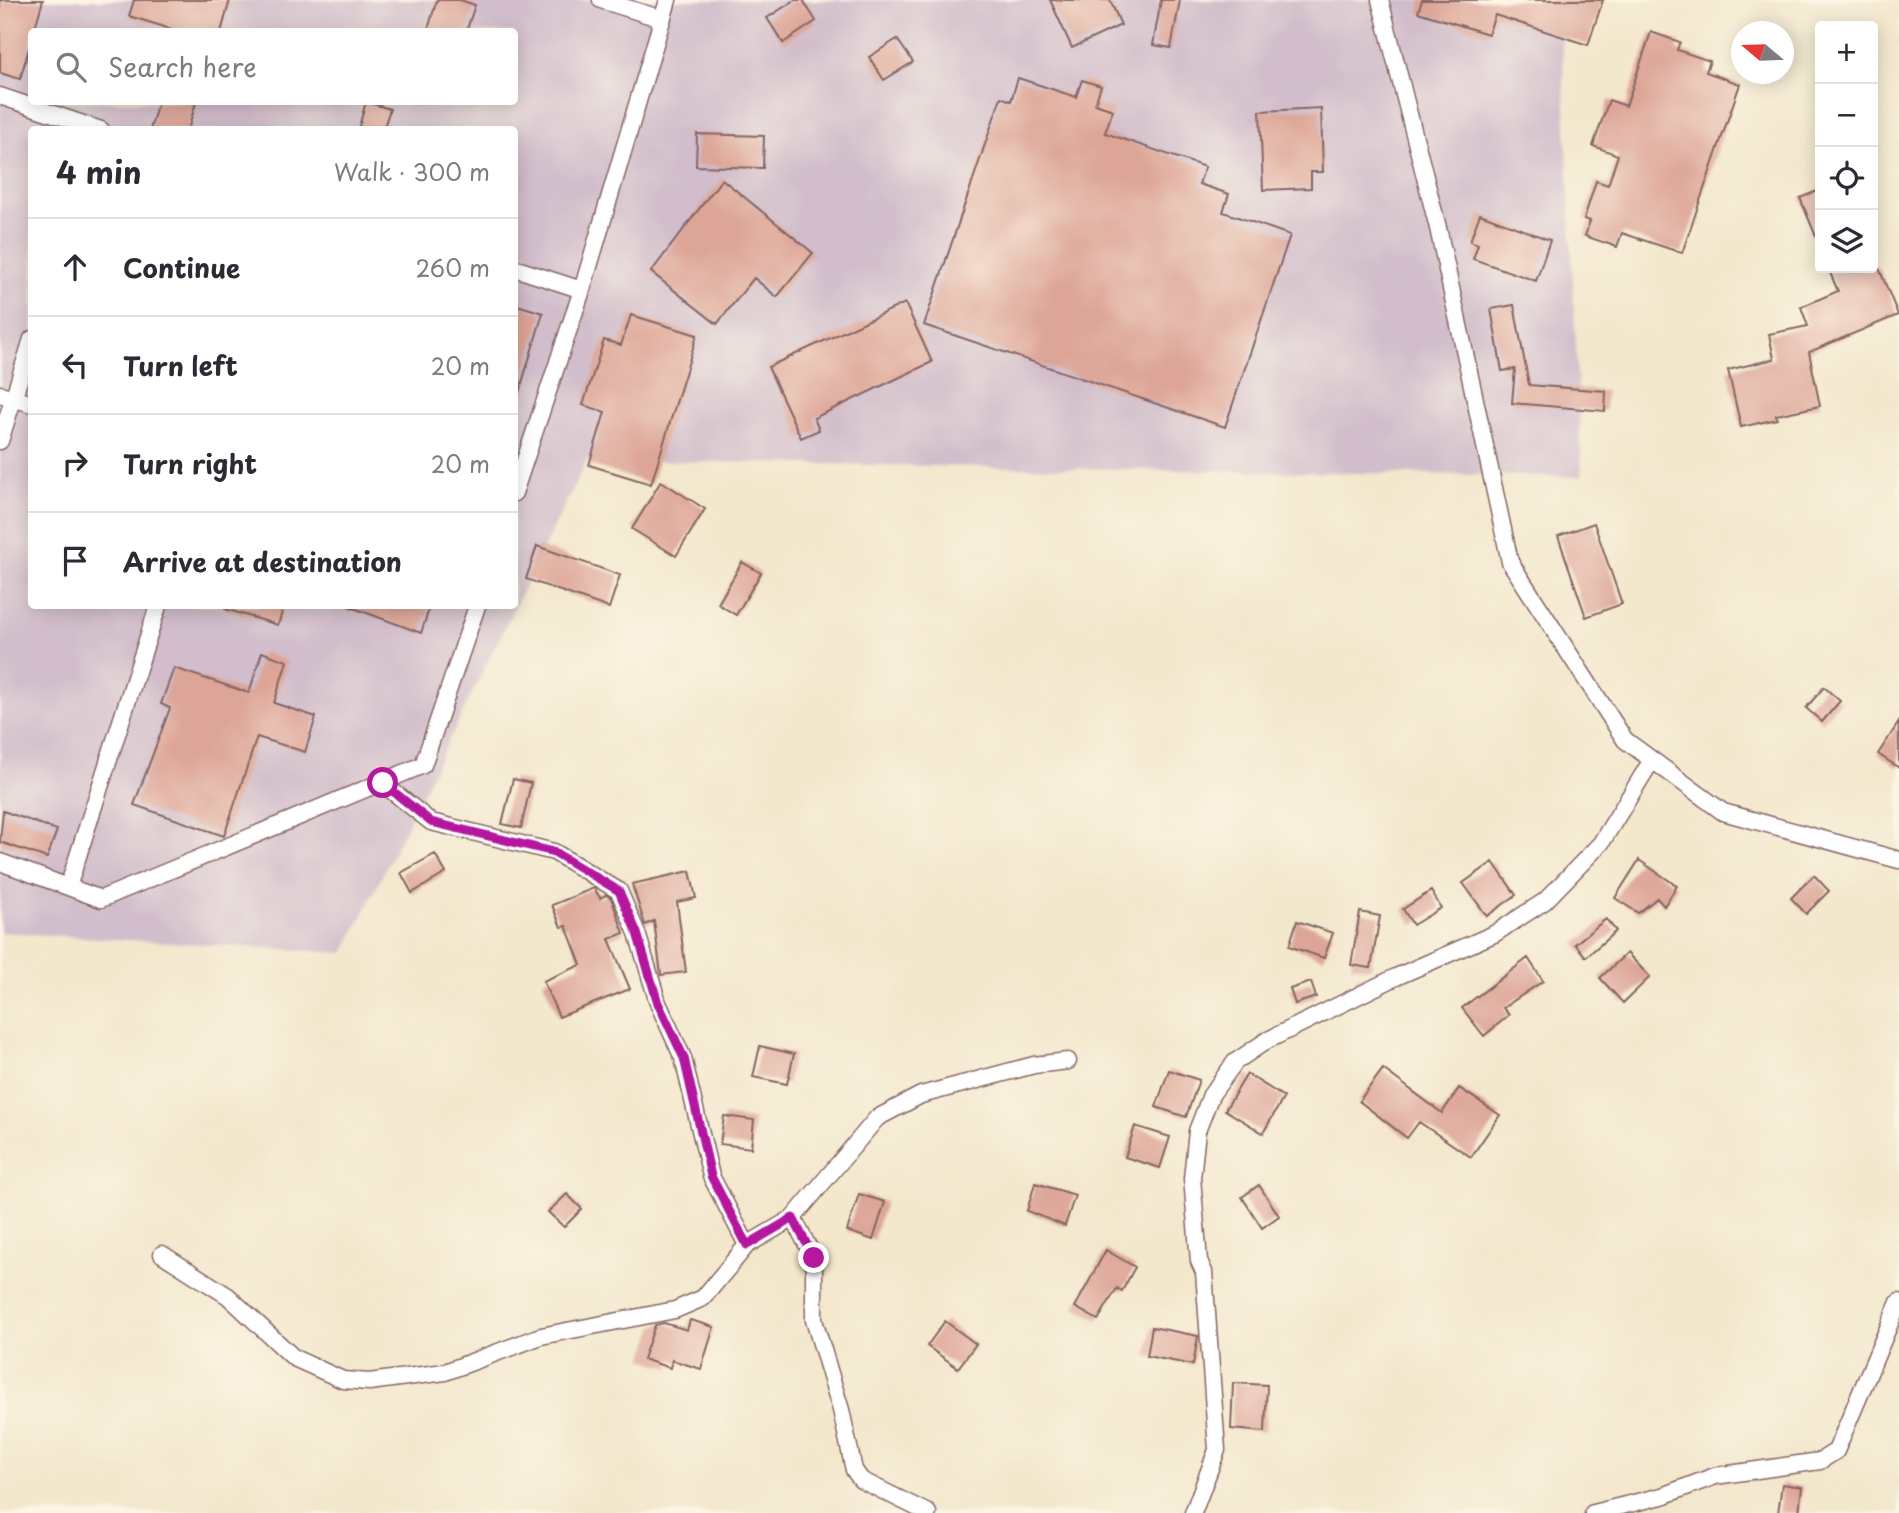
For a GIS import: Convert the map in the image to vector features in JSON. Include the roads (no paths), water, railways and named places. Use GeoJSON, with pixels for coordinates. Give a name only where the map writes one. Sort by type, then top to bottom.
{"type":"FeatureCollection","features":[{"type":"Feature","properties":{"kind":"street"},"geometry":{"type":"LineString","coordinates":[[601,0],[662,19]]}},
{"type":"Feature","properties":{"kind":"street"},"geometry":{"type":"LineString","coordinates":[[518,481],[582,290],[668,0]]}},
{"type":"Feature","properties":{"kind":"street"},"geometry":{"type":"LineString","coordinates":[[1380,0],[1438,228],[1510,562],[1625,740],[1723,812],[1899,860]]}},
{"type":"Feature","properties":{"kind":"street"},"geometry":{"type":"LineString","coordinates":[[0,96],[89,126]]}},
{"type":"Feature","properties":{"kind":"street"},"geometry":{"type":"LineString","coordinates":[[518,269],[582,290]]}},
{"type":"Feature","properties":{"kind":"street"},"geometry":{"type":"LineString","coordinates":[[0,441],[7,396],[28,348]]}},
{"type":"Feature","properties":{"kind":"street"},"geometry":{"type":"LineString","coordinates":[[7,396],[28,403]]}},
{"type":"Feature","properties":{"kind":"street"},"geometry":{"type":"LineString","coordinates":[[68,887],[157,609]]}},
{"type":"Feature","properties":{"kind":"street"},"geometry":{"type":"LineString","coordinates":[[0,862],[101,899],[424,765],[476,609]]}},
{"type":"Feature","properties":{"kind":"street"},"geometry":{"type":"LineString","coordinates":[[1194,1513],[1217,1450],[1204,1272],[1199,1261],[1192,1178],[1197,1131],[1211,1095],[1235,1062],[1266,1041],[1396,977],[1494,934],[1545,901],[1601,843],[1652,760]]}},
{"type":"Feature","properties":{"kind":"street"},"geometry":{"type":"LineString","coordinates":[[383,783],[431,822],[554,852],[619,891],[637,933],[658,1003],[684,1058],[711,1176],[747,1245]]}},
{"type":"Feature","properties":{"kind":"street"},"geometry":{"type":"LineString","coordinates":[[162,1254],[228,1296],[294,1358],[343,1380],[369,1382],[445,1372],[541,1336],[675,1310],[703,1298],[747,1245],[793,1218],[877,1118],[921,1095],[1034,1065],[1068,1061]]}},
{"type":"Feature","properties":{"kind":"street"},"geometry":{"type":"LineString","coordinates":[[793,1218],[814,1258],[814,1320],[841,1410],[854,1470],[861,1480],[928,1513]]}},
{"type":"Feature","properties":{"kind":"street"},"geometry":{"type":"LineString","coordinates":[[1594,1513],[1662,1496],[1715,1476],[1821,1461],[1836,1451],[1899,1302]]}}]}
